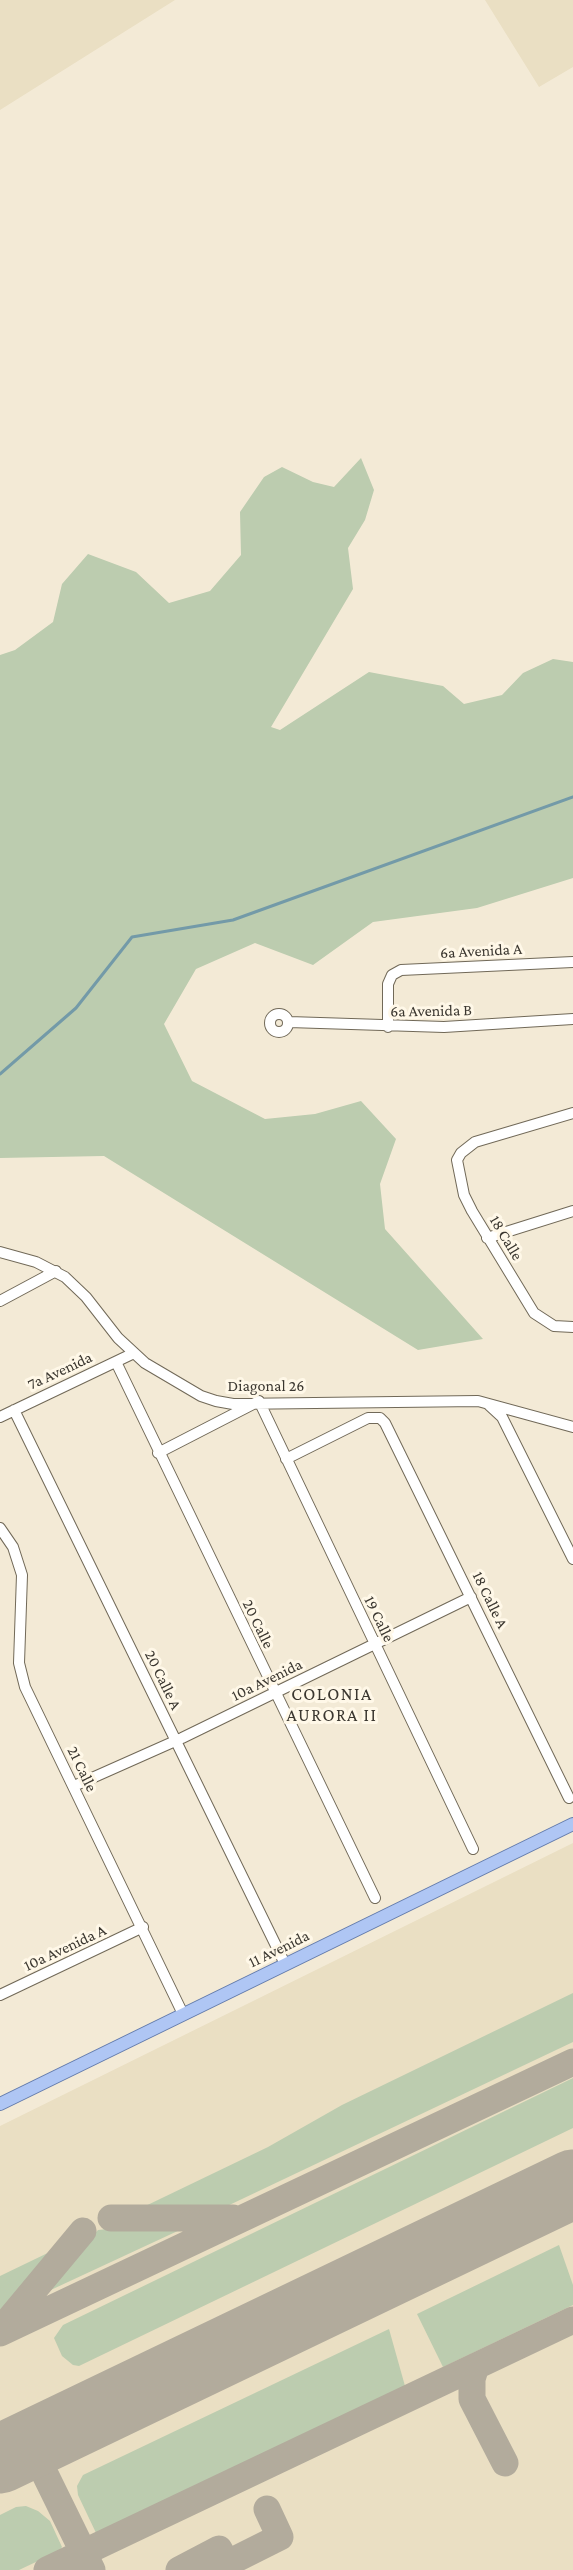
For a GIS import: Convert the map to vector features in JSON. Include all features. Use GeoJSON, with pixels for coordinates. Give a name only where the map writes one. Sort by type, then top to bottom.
{"type":"FeatureCollection","features":[{"type":"Feature","properties":{"kind":"main road","name":"11 Avenida"},"geometry":{"type":"LineString","coordinates":[[0,2104],[573,1824]]}},
{"type":"Feature","properties":{"kind":"street","name":"6a Avenida A"},"geometry":{"type":"LineString","coordinates":[[388,1028],[388,984],[392,975],[401,970],[573,962]]}},
{"type":"Feature","properties":{"kind":"street","name":"6a Avenida B"},"geometry":{"type":"LineString","coordinates":[[289,1022],[388,1028],[444,1028],[573,1019]]}},
{"type":"Feature","properties":{"kind":"street","name":"18 Calle"},"geometry":{"type":"LineString","coordinates":[[573,1113],[475,1142],[461,1153],[457,1160],[457,1170],[464,1195],[487,1238],[534,1313],[554,1326],[573,1327]]}},
{"type":"Feature","properties":{"kind":"street"},"geometry":{"type":"LineString","coordinates":[[487,1238],[573,1211]]}},
{"type":"Feature","properties":{"kind":"street","name":"Diagonal 26"},"geometry":{"type":"LineString","coordinates":[[0,1252],[36,1262],[56,1271],[86,1297],[134,1353],[201,1396],[233,1404],[259,1401],[478,1401],[573,1427]]}},
{"type":"Feature","properties":{"kind":"street"},"geometry":{"type":"LineString","coordinates":[[0,1301],[56,1271]]}},
{"type":"Feature","properties":{"kind":"street","name":"7a Avenida"},"geometry":{"type":"LineString","coordinates":[[0,1417],[134,1353]]}},
{"type":"Feature","properties":{"kind":"street","name":"20 Calle"},"geometry":{"type":"LineString","coordinates":[[116,1362],[375,1898]]}},
{"type":"Feature","properties":{"kind":"street"},"geometry":{"type":"LineString","coordinates":[[158,1453],[259,1401]]}},
{"type":"Feature","properties":{"kind":"street","name":"19 Calle"},"geometry":{"type":"LineString","coordinates":[[259,1401],[473,1849]]}},
{"type":"Feature","properties":{"kind":"street"},"geometry":{"type":"LineString","coordinates":[[488,1404],[502,1417],[573,1559]]}},
{"type":"Feature","properties":{"kind":"street","name":"20 Calle A"},"geometry":{"type":"LineString","coordinates":[[14,1410],[285,1964]]}},
{"type":"Feature","properties":{"kind":"street","name":"18 Calle A"},"geometry":{"type":"LineString","coordinates":[[286,1459],[360,1422],[374,1417],[380,1418],[390,1430],[569,1798]]}},
{"type":"Feature","properties":{"kind":"street","name":"21 Calle"},"geometry":{"type":"LineString","coordinates":[[0,1528],[13,1547],[22,1575],[19,1651],[21,1676],[183,2014]]}},
{"type":"Feature","properties":{"kind":"street","name":"10a Avenida"},"geometry":{"type":"LineString","coordinates":[[74,1786],[177,1740],[471,1597]]}},
{"type":"Feature","properties":{"kind":"street","name":"10a Avenida A"},"geometry":{"type":"LineString","coordinates":[[0,1995],[143,1927]]}},
{"type":"Feature","properties":{"kind":"shaded area"},"geometry":{"type":"Polygon","coordinates":[[[0,0],[175,0],[0,110],[0,0]]]}},
{"type":"Feature","properties":{"kind":"shaded area"},"geometry":{"type":"Polygon","coordinates":[[[485,0],[573,0],[573,67],[539,87],[485,0]]]}},
{"type":"Feature","properties":{"kind":"shaded area"},"geometry":{"type":"Polygon","coordinates":[[[573,1843],[573,2570],[0,2570],[0,2126],[573,1843]]]}},
{"type":"Feature","properties":{"kind":"green space"},"geometry":{"type":"Polygon","coordinates":[[[361,458],[374,490],[365,520],[348,548],[353,589],[271,727],[280,730],[369,672],[443,686],[464,704],[502,695],[523,673],[553,659],[573,662],[573,878],[477,908],[373,922],[313,965],[255,943],[196,969],[164,1024],[192,1081],[265,1119],[315,1114],[361,1101],[396,1139],[380,1184],[385,1229],[483,1339],[418,1350],[104,1156],[0,1158],[0,655],[15,650],[53,622],[62,584],[88,554],[136,572],[169,603],[210,591],[241,555],[240,512],[264,477],[282,467],[313,482],[334,487],[361,458]]]}},
{"type":"Feature","properties":{"kind":"green space"},"geometry":{"type":"Polygon","coordinates":[[[573,1993],[573,2042],[223,2208],[135,2211],[268,2147],[342,2105],[573,1993]]]}},
{"type":"Feature","properties":{"kind":"green space"},"geometry":{"type":"Polygon","coordinates":[[[573,2078],[573,2128],[79,2366],[73,2365],[62,2356],[54,2338],[63,2325],[573,2078]]]}},
{"type":"Feature","properties":{"kind":"green space"},"geometry":{"type":"Polygon","coordinates":[[[178,2222],[184,2224],[182,2229],[40,2295],[98,2230],[178,2222]]]}},
{"type":"Feature","properties":{"kind":"green space"},"geometry":{"type":"Polygon","coordinates":[[[559,2245],[573,2285],[573,2305],[443,2367],[417,2314],[559,2245]]]}},
{"type":"Feature","properties":{"kind":"green space"},"geometry":{"type":"Polygon","coordinates":[[[56,2249],[58,2252],[0,2315],[0,2276],[56,2249]]]}},
{"type":"Feature","properties":{"kind":"green space"},"geometry":{"type":"Polygon","coordinates":[[[389,2329],[405,2386],[97,2535],[78,2495],[77,2486],[83,2475],[389,2329]]]}},
{"type":"Feature","properties":{"kind":"green space"},"geometry":{"type":"Polygon","coordinates":[[[26,2506],[38,2511],[50,2521],[62,2547],[59,2551],[19,2570],[0,2570],[0,2515],[16,2507],[26,2506]]]}},
{"type":"Feature","properties":{"kind":"waterway"},"geometry":{"type":"LineString","coordinates":[[0,1074],[76,1008],[132,937],[233,920],[573,797]]}},
{"type":"Feature","properties":{"kind":"taxiway"},"geometry":{"type":"LineString","coordinates":[[0,2333],[573,2062]]}},
{"type":"Feature","properties":{"kind":"taxiway"},"geometry":{"type":"LineString","coordinates":[[111,2218],[233,2218]]}},
{"type":"Feature","properties":{"kind":"taxiway"},"geometry":{"type":"LineString","coordinates":[[3,2327],[83,2231]]}},
{"type":"Feature","properties":{"kind":"taxiway"},"geometry":{"type":"LineString","coordinates":[[47,2570],[573,2320]]}},
{"type":"Feature","properties":{"kind":"taxiway"},"geometry":{"type":"LineString","coordinates":[[476,2366],[472,2379],[472,2399],[505,2463]]}},
{"type":"Feature","properties":{"kind":"taxiway"},"geometry":{"type":"LineString","coordinates":[[0,2438],[42,2468]]}},
{"type":"Feature","properties":{"kind":"taxiway"},"geometry":{"type":"LineString","coordinates":[[43,2438],[42,2468],[92,2570]]}},
{"type":"Feature","properties":{"kind":"taxiway"},"geometry":{"type":"LineString","coordinates":[[214,2570],[280,2537],[267,2509]]}},
{"type":"Feature","properties":{"kind":"taxiway"},"geometry":{"type":"LineString","coordinates":[[179,2570],[219,2549],[225,2560]]}},
{"type":"Feature","properties":{"kind":"runway"},"geometry":{"type":"LineString","coordinates":[[0,2459],[573,2184]]}},
{"type":"Feature","properties":{"kind":"district","name":"COLONIA AURORA II"},"geometry":{"type":"Point","coordinates":[332,1704]}}]}
